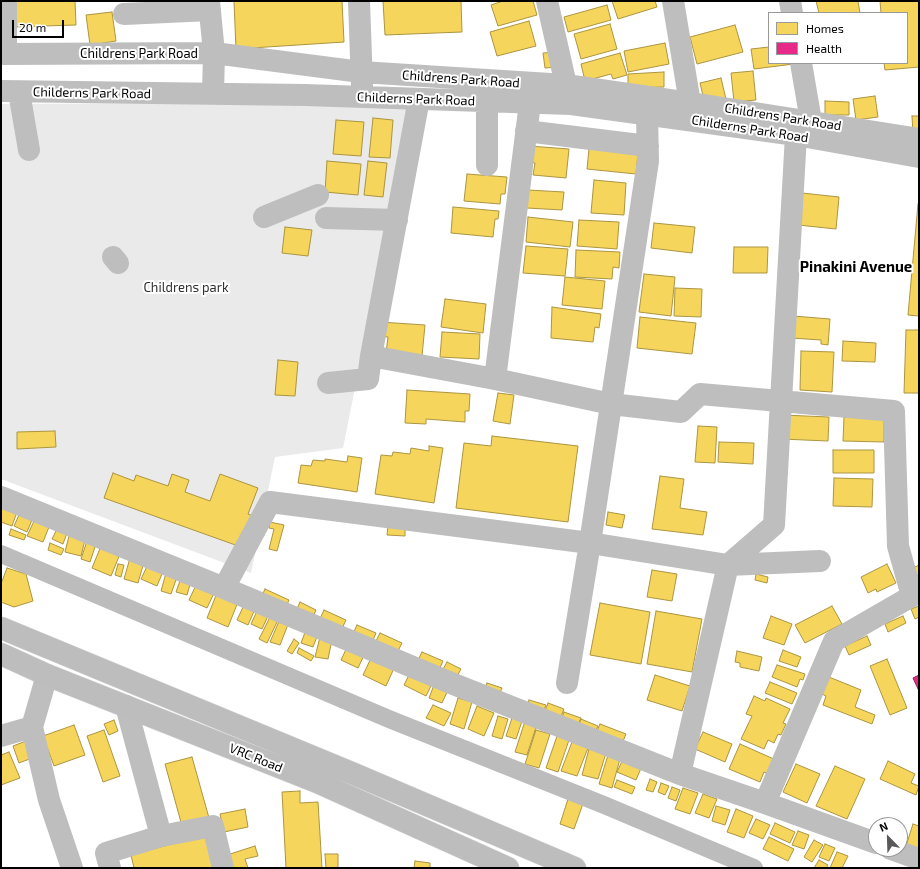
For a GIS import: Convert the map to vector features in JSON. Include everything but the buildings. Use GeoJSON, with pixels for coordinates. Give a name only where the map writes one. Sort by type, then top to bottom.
{"type":"FeatureCollection","features":[{"type":"Feature","properties":{"kind":"main road"},"geometry":{"type":"LineString","coordinates":[[1,628],[354,774],[575,868]]}},
{"type":"Feature","properties":{"kind":"main road","name":"VRC Road"},"geometry":{"type":"LineString","coordinates":[[1,654],[47,675],[316,782],[508,868]]}},
{"type":"Feature","properties":{"kind":"street"},"geometry":{"type":"LineString","coordinates":[[4,54],[6,1]]}},
{"type":"Feature","properties":{"kind":"street"},"geometry":{"type":"LineString","coordinates":[[359,1],[362,98]]}},
{"type":"Feature","properties":{"kind":"street"},"geometry":{"type":"LineString","coordinates":[[547,1],[566,85]]}},
{"type":"Feature","properties":{"kind":"street"},"geometry":{"type":"LineString","coordinates":[[673,1],[690,103]]}},
{"type":"Feature","properties":{"kind":"street"},"geometry":{"type":"LineString","coordinates":[[790,1],[792,12]]}},
{"type":"Feature","properties":{"kind":"street"},"geometry":{"type":"LineString","coordinates":[[124,14],[209,6],[214,53],[214,94]]}},
{"type":"Feature","properties":{"kind":"street","name":"Childrens Park Road"},"geometry":{"type":"LineString","coordinates":[[4,54],[214,53],[361,72],[566,85],[690,103],[804,128],[911,147]]}},
{"type":"Feature","properties":{"kind":"street"},"geometry":{"type":"LineString","coordinates":[[680,774],[728,564],[774,525],[781,401],[804,128],[801,64]]}},
{"type":"Feature","properties":{"kind":"street"},"geometry":{"type":"LineString","coordinates":[[10,91],[29,150]]}},
{"type":"Feature","properties":{"kind":"street","name":"Childerns Park Road"},"geometry":{"type":"LineString","coordinates":[[10,91],[305,95],[571,104],[647,115],[804,128],[828,142]]}},
{"type":"Feature","properties":{"kind":"street"},"geometry":{"type":"LineString","coordinates":[[328,383],[368,379],[419,99]]}},
{"type":"Feature","properties":{"kind":"street"},"geometry":{"type":"LineString","coordinates":[[487,101],[487,165]]}},
{"type":"Feature","properties":{"kind":"street"},"geometry":{"type":"LineString","coordinates":[[495,379],[530,103]]}},
{"type":"Feature","properties":{"kind":"street"},"geometry":{"type":"LineString","coordinates":[[567,683],[612,404],[648,161],[647,115]]}},
{"type":"Feature","properties":{"kind":"street"},"geometry":{"type":"LineString","coordinates":[[526,131],[648,146]]}},
{"type":"Feature","properties":{"kind":"street","name":"Childrens Park Road"},"geometry":{"type":"LineString","coordinates":[[828,142],[911,147]]}},
{"type":"Feature","properties":{"kind":"street"},"geometry":{"type":"LineString","coordinates":[[264,217],[318,195]]}},
{"type":"Feature","properties":{"kind":"street"},"geometry":{"type":"LineString","coordinates":[[326,218],[396,220]]}},
{"type":"Feature","properties":{"kind":"street"},"geometry":{"type":"LineString","coordinates":[[371,356],[495,379],[612,404],[681,412],[700,394],[894,411],[898,546],[915,586],[912,596],[834,642],[765,803]]}},
{"type":"Feature","properties":{"kind":"street"},"geometry":{"type":"LineString","coordinates":[[1,497],[451,683],[680,774],[868,840]]}},
{"type":"Feature","properties":{"kind":"street"},"geometry":{"type":"LineString","coordinates":[[224,588],[270,502],[590,543],[728,564],[820,561]]}},
{"type":"Feature","properties":{"kind":"street"},"geometry":{"type":"LineString","coordinates":[[47,675],[32,727],[49,800],[72,868]]}},
{"type":"Feature","properties":{"kind":"street"},"geometry":{"type":"LineString","coordinates":[[126,706],[161,836]]}},
{"type":"Feature","properties":{"kind":"street"},"geometry":{"type":"LineString","coordinates":[[1,736],[32,727]]}},
{"type":"Feature","properties":{"kind":"street"},"geometry":{"type":"LineString","coordinates":[[110,868],[106,853],[161,836],[213,826],[223,868]]}},
{"type":"Feature","properties":{"kind":"street"},"geometry":{"type":"LineString","coordinates":[[908,855],[919,859]]}},
{"type":"Feature","properties":{"kind":"green space","name":"Childrens park"},"geometry":{"type":"Polygon","coordinates":[[[412,102],[343,448],[275,457],[251,573],[1,479],[1,104],[412,102]]]}},
{"type":"Feature","properties":{"kind":"waterway"},"geometry":{"type":"LineString","coordinates":[[1,554],[389,719],[604,805],[754,868]]}},
{"type":"Feature","properties":{"kind":"district","name":"Pinakini Avenue"},"geometry":{"type":"Point","coordinates":[856,267]}}]}
